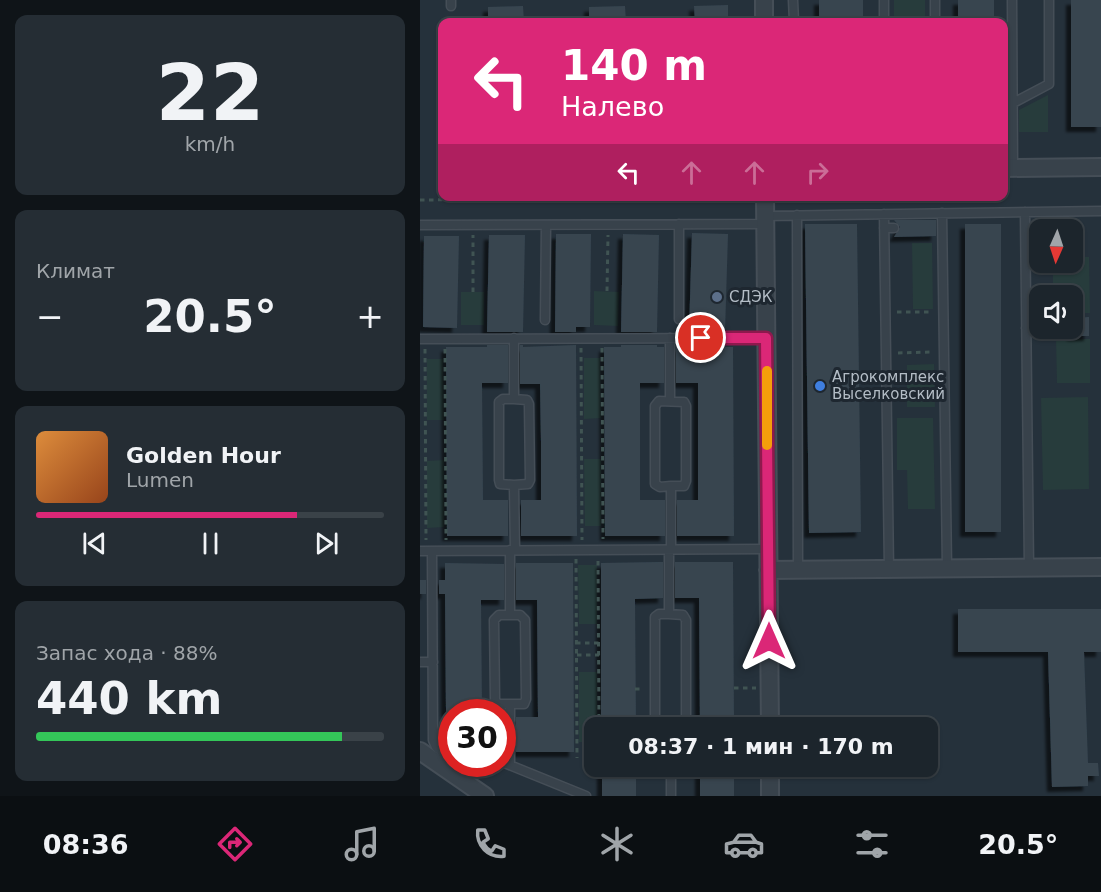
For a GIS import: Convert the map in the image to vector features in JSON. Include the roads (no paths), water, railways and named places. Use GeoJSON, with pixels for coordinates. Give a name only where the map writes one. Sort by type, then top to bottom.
{"type":"FeatureCollection","features":[{"type":"Feature","properties":{"kind":"street"},"geometry":{"type":"LineString","coordinates":[[764,0],[764,18]]}},
{"type":"Feature","properties":{"kind":"street"},"geometry":{"type":"LineString","coordinates":[[1008,167],[1101,167]]}},
{"type":"Feature","properties":{"kind":"street"},"geometry":{"type":"LineString","coordinates":[[765,201],[770,717]]}},
{"type":"Feature","properties":{"kind":"street"},"geometry":{"type":"LineString","coordinates":[[768,570],[1101,567]]}},
{"type":"Feature","properties":{"kind":"street"},"geometry":{"type":"LineString","coordinates":[[420,751],[485,796]]}},
{"type":"Feature","properties":{"kind":"street"},"geometry":{"type":"LineString","coordinates":[[770,777],[770,796]]}},
{"type":"Feature","properties":{"kind":"lane"},"geometry":{"type":"LineString","coordinates":[[793,0],[794,18]]}},
{"type":"Feature","properties":{"kind":"lane"},"geometry":{"type":"LineString","coordinates":[[884,0],[885,18]]}},
{"type":"Feature","properties":{"kind":"lane"},"geometry":{"type":"LineString","coordinates":[[935,0],[935,18]]}},
{"type":"Feature","properties":{"kind":"lane"},"geometry":{"type":"LineString","coordinates":[[1008,167],[1013,103],[1012,0]]}},
{"type":"Feature","properties":{"kind":"lane"},"geometry":{"type":"LineString","coordinates":[[1013,103],[1048,84],[1049,0]]}},
{"type":"Feature","properties":{"kind":"lane"},"geometry":{"type":"LineString","coordinates":[[420,225],[679,224],[765,220],[797,215],[1101,211]]}},
{"type":"Feature","properties":{"kind":"lane"},"geometry":{"type":"LineString","coordinates":[[1025,212],[1029,568]]}},
{"type":"Feature","properties":{"kind":"lane"},"geometry":{"type":"LineString","coordinates":[[942,213],[947,568]]}},
{"type":"Feature","properties":{"kind":"lane"},"geometry":{"type":"LineString","coordinates":[[884,214],[889,569]]}},
{"type":"Feature","properties":{"kind":"lane"},"geometry":{"type":"LineString","coordinates":[[797,215],[798,569]]}},
{"type":"Feature","properties":{"kind":"lane"},"geometry":{"type":"LineString","coordinates":[[679,224],[679,319]]}},
{"type":"Feature","properties":{"kind":"lane"},"geometry":{"type":"LineString","coordinates":[[545,320],[546,225]]}},
{"type":"Feature","properties":{"kind":"lane"},"geometry":{"type":"LineString","coordinates":[[884,228],[894,228]]}},
{"type":"Feature","properties":{"kind":"lane"},"geometry":{"type":"LineString","coordinates":[[514,338],[514,399]]}},
{"type":"Feature","properties":{"kind":"lane"},"geometry":{"type":"LineString","coordinates":[[670,338],[670,401]]}},
{"type":"Feature","properties":{"kind":"lane"},"geometry":{"type":"LineString","coordinates":[[423,339],[766,338]]}},
{"type":"Feature","properties":{"kind":"lane"},"geometry":{"type":"LineString","coordinates":[[503,399],[514,399],[524,399],[529,402],[528,484],[500,484],[499,402],[503,399]]}},
{"type":"Feature","properties":{"kind":"lane"},"geometry":{"type":"LineString","coordinates":[[659,401],[684,402],[686,406],[686,484],[670,486],[657,486],[655,482],[655,403],[659,401]]}},
{"type":"Feature","properties":{"kind":"lane"},"geometry":{"type":"LineString","coordinates":[[510,615],[514,485]]}},
{"type":"Feature","properties":{"kind":"lane"},"geometry":{"type":"LineString","coordinates":[[669,614],[670,486]]}},
{"type":"Feature","properties":{"kind":"lane"},"geometry":{"type":"LineString","coordinates":[[438,749],[433,740],[433,662],[426,551],[768,549]]}},
{"type":"Feature","properties":{"kind":"lane"},"geometry":{"type":"LineString","coordinates":[[655,717],[655,617],[659,614],[679,614],[685,617],[686,717]]}},
{"type":"Feature","properties":{"kind":"lane"},"geometry":{"type":"LineString","coordinates":[[495,699],[495,618],[499,615],[523,616],[525,620],[525,702],[516,704]]}},
{"type":"Feature","properties":{"kind":"lane"},"geometry":{"type":"LineString","coordinates":[[420,662],[433,662]]}},
{"type":"Feature","properties":{"kind":"lane"},"geometry":{"type":"LineString","coordinates":[[516,767],[586,796]]}},
{"type":"Feature","properties":{"kind":"lane"},"geometry":{"type":"LineString","coordinates":[[671,777],[671,796]]}},
{"type":"Feature","properties":{"kind":"place","name":"СДЭК"},"geometry":{"type":"Point","coordinates":[717,297]}},
{"type":"Feature","properties":{"kind":"place","name":"Агрокомплекс Выселковский"},"geometry":{"type":"Point","coordinates":[820,386]}}]}
